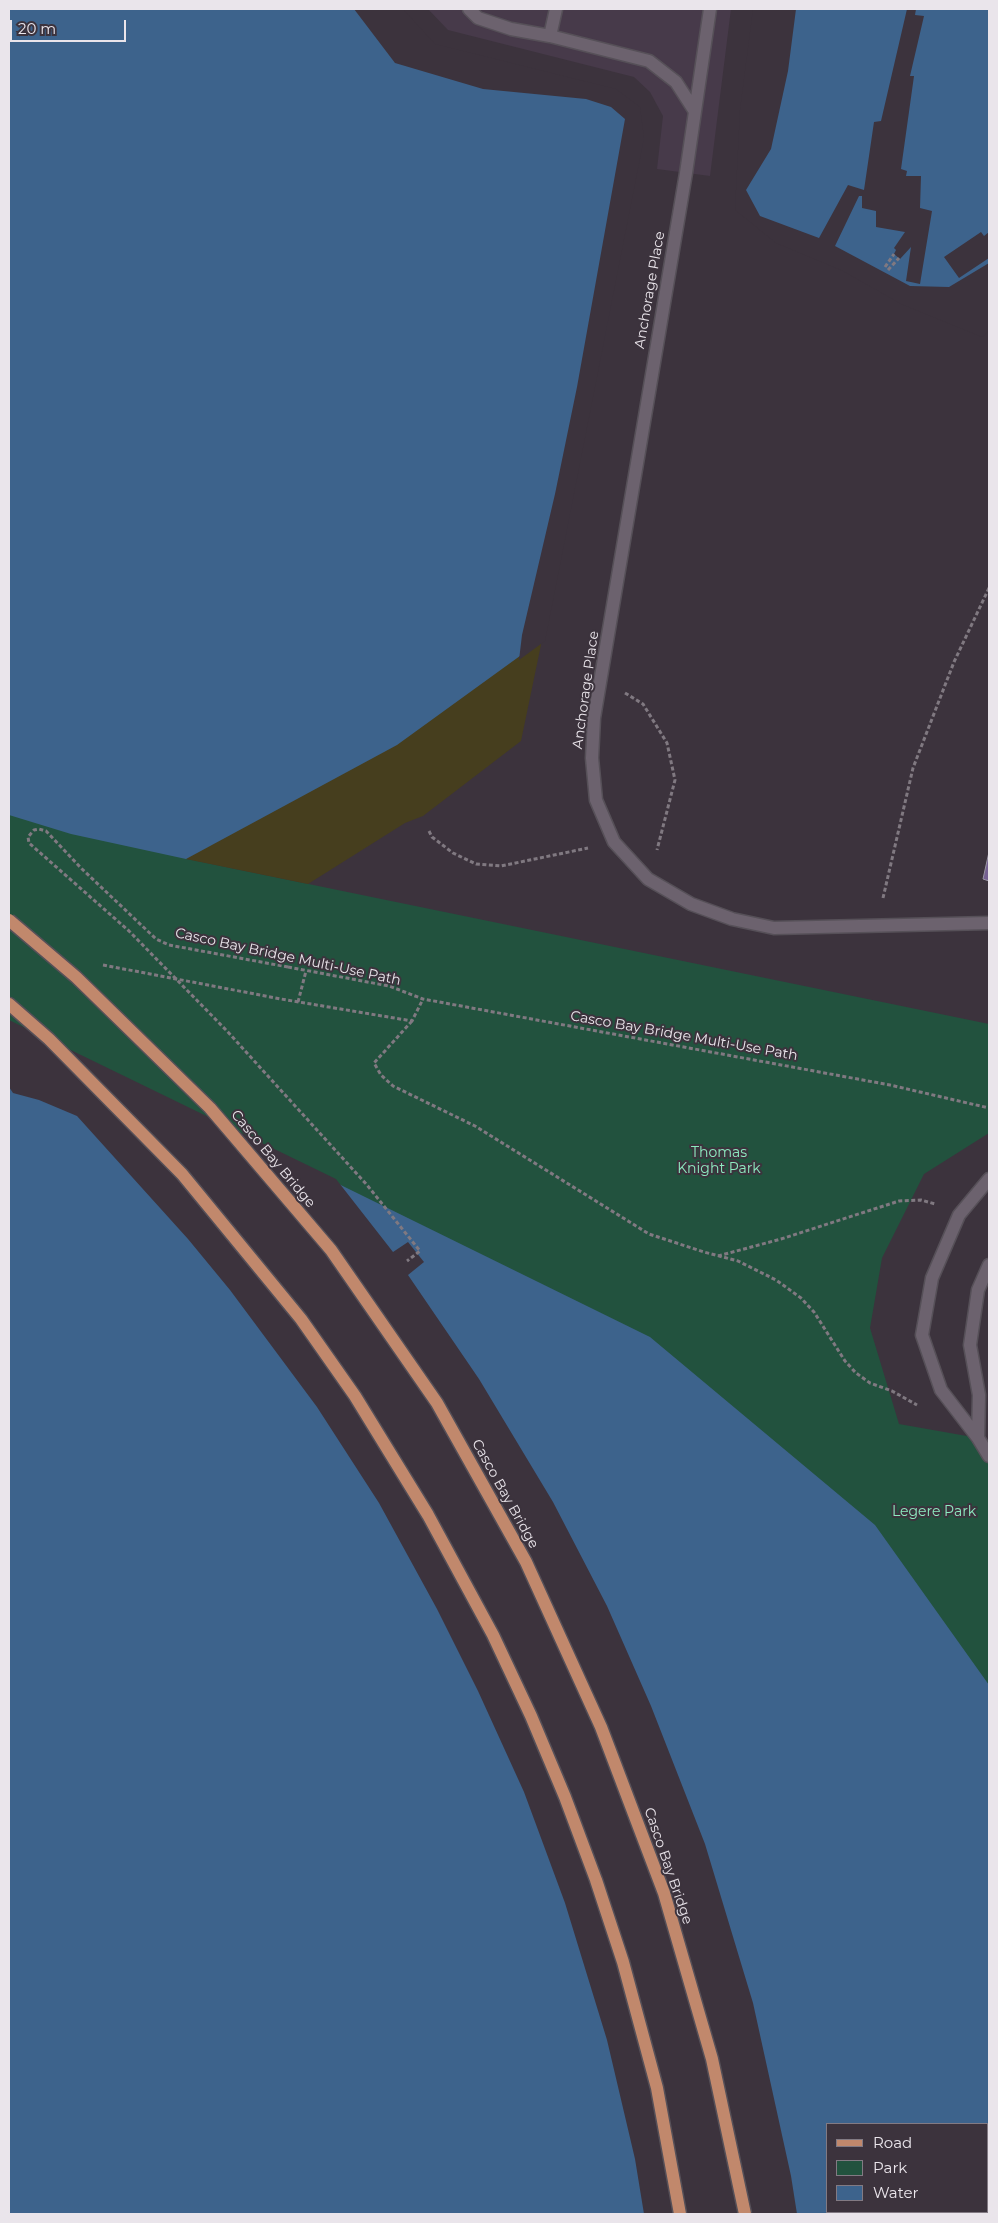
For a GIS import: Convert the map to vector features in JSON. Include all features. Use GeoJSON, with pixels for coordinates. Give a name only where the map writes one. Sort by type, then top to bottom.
{"type":"FeatureCollection","features":[{"type":"Feature","properties":{"kind":"main road","name":"Casco Bay Bridge"},"geometry":{"type":"LineString","coordinates":[[9,920],[76,977],[210,1108],[331,1250],[438,1403],[526,1562],[601,1727],[657,1875],[712,2059],[745,2214]]}},
{"type":"Feature","properties":{"kind":"main road"},"geometry":{"type":"LineString","coordinates":[[9,1004],[49,1038],[182,1174],[301,1318],[355,1396],[428,1515],[493,1635],[531,1716],[566,1797],[596,1880],[623,1962],[657,2088],[680,2214]]}},
{"type":"Feature","properties":{"kind":"street"},"geometry":{"type":"LineString","coordinates":[[469,9],[478,18],[511,28],[649,61],[676,82],[694,110]]}},
{"type":"Feature","properties":{"kind":"street"},"geometry":{"type":"LineString","coordinates":[[550,36],[556,9]]}},
{"type":"Feature","properties":{"kind":"street","name":"Anchorage Place"},"geometry":{"type":"LineString","coordinates":[[710,9],[686,173],[594,718],[592,758],[596,800],[614,842],[648,879],[691,904],[732,919],[774,928],[989,923]]}},
{"type":"Feature","properties":{"kind":"street"},"geometry":{"type":"LineString","coordinates":[[989,1179],[959,1215],[932,1278],[922,1335],[941,1390],[978,1438],[989,1456]]}},
{"type":"Feature","properties":{"kind":"street"},"geometry":{"type":"LineString","coordinates":[[978,1438],[979,1395],[970,1345],[978,1290],[989,1265]]}},
{"type":"Feature","properties":{"kind":"path"},"geometry":{"type":"LineString","coordinates":[[894,254],[887,269],[898,258]]}},
{"type":"Feature","properties":{"kind":"path"},"geometry":{"type":"LineString","coordinates":[[876,926],[912,768],[954,662],[989,588]]}},
{"type":"Feature","properties":{"kind":"path"},"geometry":{"type":"LineString","coordinates":[[601,679],[643,704],[667,743],[675,780],[648,879]]}},
{"type":"Feature","properties":{"kind":"path","name":"Casco Bay Bridge Multi-Use Path"},"geometry":{"type":"LineString","coordinates":[[407,1262],[420,1251],[367,1186],[227,1031],[129,931],[29,843],[28,837],[34,830],[46,831],[82,869],[156,939],[169,945],[389,986],[423,1000],[890,1084],[989,1108]]}},
{"type":"Feature","properties":{"kind":"path"},"geometry":{"type":"LineString","coordinates":[[429,831],[432,837],[453,853],[476,864],[501,866],[614,842]]}},
{"type":"Feature","properties":{"kind":"path"},"geometry":{"type":"LineString","coordinates":[[95,963],[298,1002],[412,1020]]}},
{"type":"Feature","properties":{"kind":"path"},"geometry":{"type":"LineString","coordinates":[[298,1002],[306,971]]}},
{"type":"Feature","properties":{"kind":"path"},"geometry":{"type":"LineString","coordinates":[[423,1000],[412,1020],[374,1063],[381,1075],[393,1086],[475,1126],[649,1234],[738,1261],[776,1280],[801,1298],[814,1312],[845,1361],[856,1373],[870,1383],[892,1391],[920,1406]]}},
{"type":"Feature","properties":{"kind":"path"},"geometry":{"type":"LineString","coordinates":[[717,1256],[781,1239],[899,1201],[921,1200],[946,1206],[959,1215]]}},
{"type":"Feature","properties":{"kind":"shaded area"},"geometry":{"type":"Polygon","coordinates":[[[428,9],[731,9],[710,176],[657,169],[663,116],[650,92],[634,77],[448,30],[428,9]]]}},
{"type":"Feature","properties":{"kind":"green space"},"geometry":{"type":"Polygon","coordinates":[[[9,9],[187,859],[989,1024],[989,1133],[924,1174],[882,1258],[870,1328],[899,1424],[978,1438],[989,1456],[989,2214],[9,2214],[9,9]]]}},
{"type":"Feature","properties":{"kind":"sand"},"geometry":{"type":"Polygon","coordinates":[[[542,640],[521,741],[423,816],[405,823],[308,884],[186,859],[151,814],[542,640]]]}},
{"type":"Feature","properties":{"kind":"water"},"geometry":{"type":"Polygon","coordinates":[[[9,9],[399,9],[434,47],[637,108],[542,640],[397,745],[186,859],[71,834],[9,815],[9,9]]]}},
{"type":"Feature","properties":{"kind":"water"},"geometry":{"type":"Polygon","coordinates":[[[755,9],[989,9],[989,328],[737,208],[755,9]]]}},
{"type":"Feature","properties":{"kind":"water"},"geometry":{"type":"Polygon","coordinates":[[[9,1022],[650,1337],[875,1525],[989,1685],[989,2214],[9,2214],[9,1022]]]}},
{"type":"Feature","properties":{"kind":"pier"},"geometry":{"type":"Polygon","coordinates":[[[354,9],[403,9],[435,44],[616,89],[640,107],[644,138],[545,641],[519,660],[522,635],[555,494],[577,387],[625,119],[611,107],[586,99],[483,89],[395,63],[354,9]]]}},
{"type":"Feature","properties":{"kind":"pier"},"geometry":{"type":"Polygon","coordinates":[[[753,9],[796,9],[788,71],[771,149],[746,190],[760,216],[819,238],[848,185],[864,190],[874,122],[881,121],[907,9],[916,9],[915,15],[924,16],[910,76],[914,76],[901,169],[907,171],[906,176],[921,176],[920,208],[932,211],[920,284],[906,281],[911,247],[900,259],[894,254],[896,250],[894,248],[905,232],[876,227],[876,211],[862,208],[862,196],[859,196],[835,246],[910,286],[949,287],[989,263],[989,331],[982,337],[901,304],[843,271],[776,243],[735,210],[740,110],[753,9]]]}},
{"type":"Feature","properties":{"kind":"pier"},"geometry":{"type":"Polygon","coordinates":[[[981,232],[984,236],[989,232],[989,258],[959,278],[944,257],[981,232]]]}},
{"type":"Feature","properties":{"kind":"pier"},"geometry":{"type":"Polygon","coordinates":[[[9,1020],[336,1179],[393,1252],[408,1242],[424,1262],[408,1275],[479,1379],[553,1502],[607,1606],[651,1706],[705,1844],[753,2003],[791,2176],[797,2214],[644,2214],[635,2159],[607,2040],[565,1903],[524,1792],[478,1691],[437,1609],[379,1503],[317,1407],[230,1290],[188,1239],[77,1116],[39,1100],[13,1093],[9,1087],[9,1020]]]}},
{"type":"Feature","properties":{"kind":"building"},"geometry":{"type":"Polygon","coordinates":[[[989,852],[989,881],[983,879],[989,852]]]}},
{"type":"Feature","properties":{"kind":"park label","name":"Thomas Knight Park"},"geometry":{"type":"Point","coordinates":[719,1162]}},
{"type":"Feature","properties":{"kind":"park label","name":"Legere Park"},"geometry":{"type":"Point","coordinates":[934,1512]}}]}
